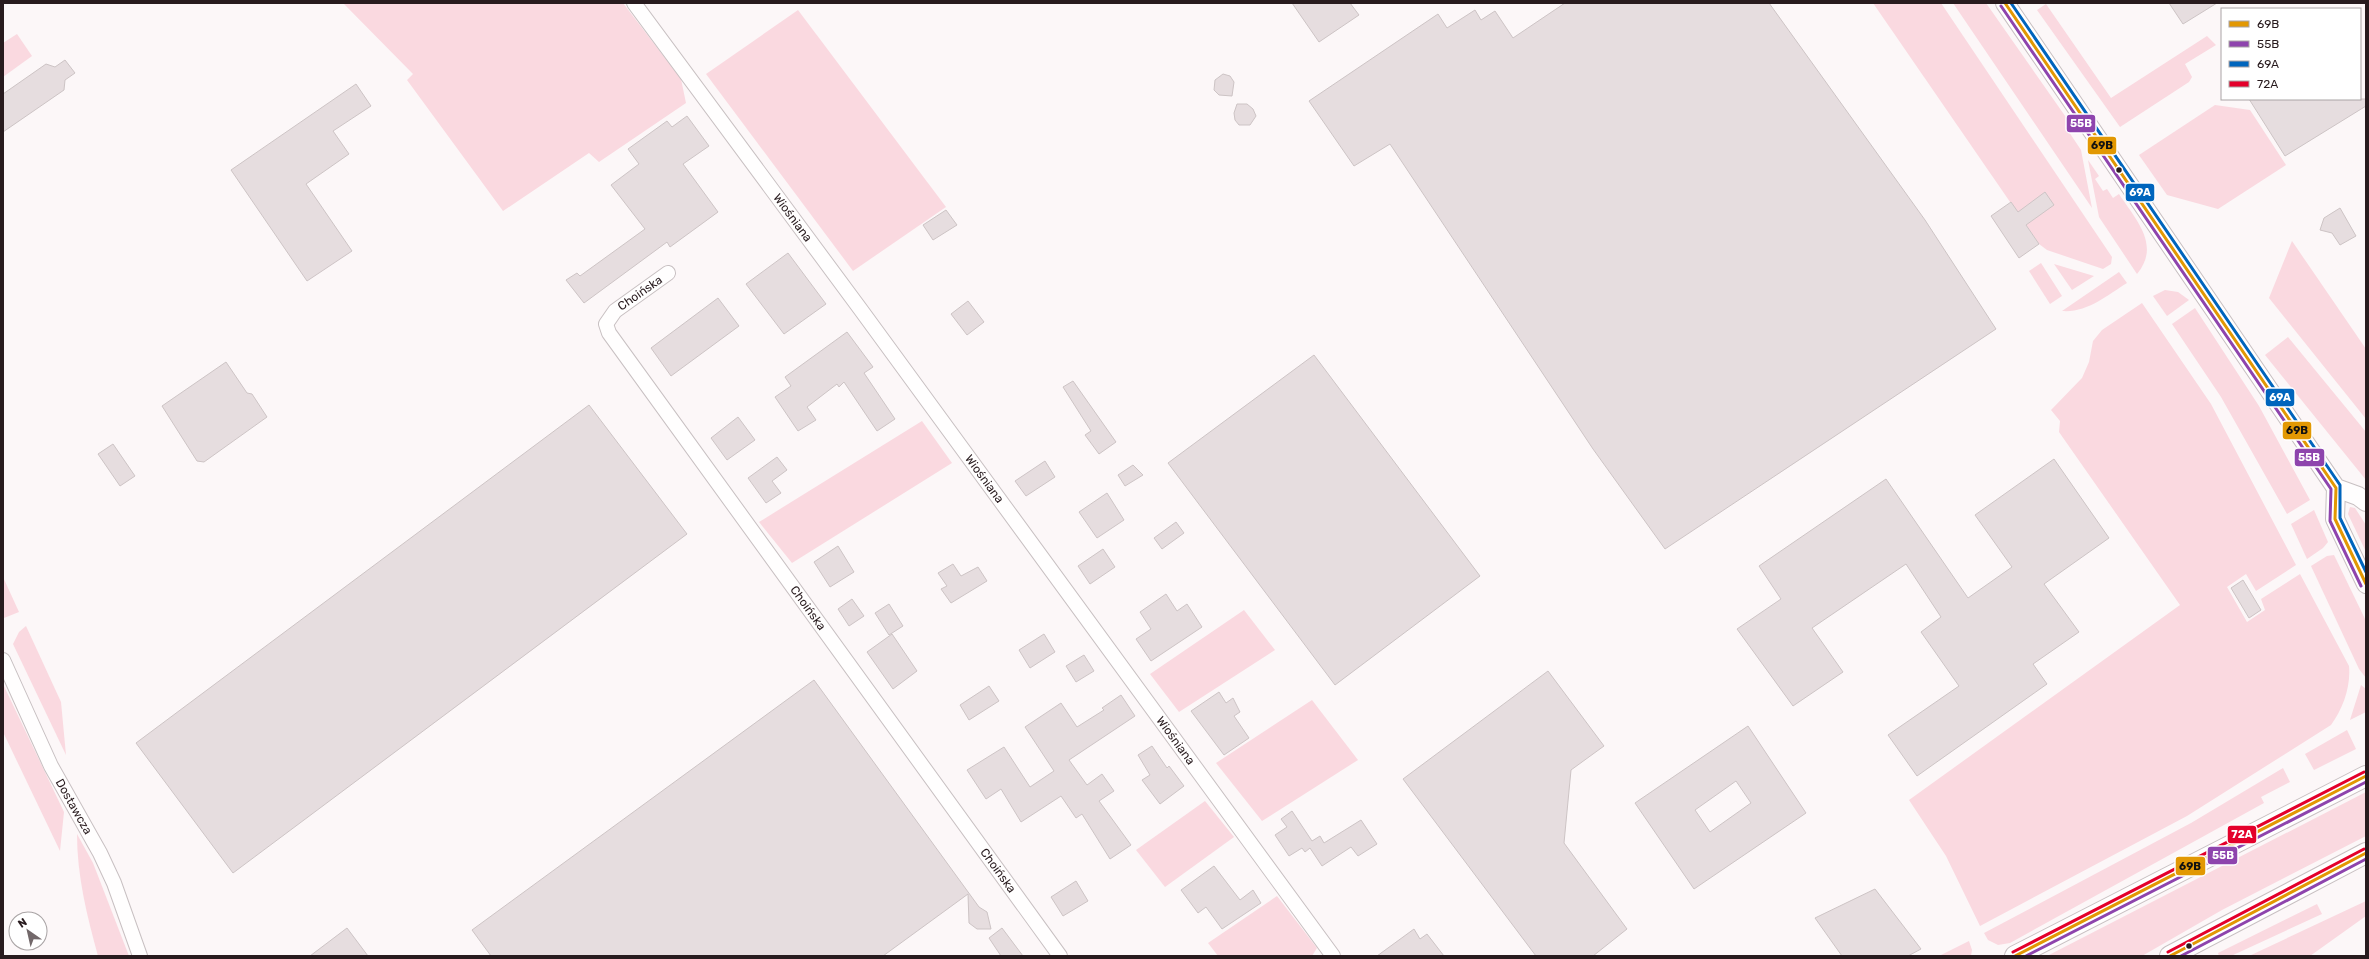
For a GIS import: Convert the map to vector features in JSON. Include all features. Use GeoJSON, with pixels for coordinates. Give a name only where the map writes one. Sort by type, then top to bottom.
{"type":"FeatureCollection","features":[{"type":"Feature","properties":{"kind":"main road"},"geometry":{"type":"LineString","coordinates":[[2014,956],[2366,776]]}},
{"type":"Feature","properties":{"kind":"main road"},"geometry":{"type":"LineString","coordinates":[[2170,956],[2366,853]]}},
{"type":"Feature","properties":{"kind":"street","name":"Wiośniana"},"geometry":{"type":"LineString","coordinates":[[634,3],[861,310],[1331,955]]}},
{"type":"Feature","properties":{"kind":"street"},"geometry":{"type":"LineString","coordinates":[[2005,3],[2336,488],[2358,496],[2366,502]]}},
{"type":"Feature","properties":{"kind":"street","name":"Choińska"},"geometry":{"type":"LineString","coordinates":[[668,273],[615,311],[606,324],[609,333],[1060,956]]}},
{"type":"Feature","properties":{"kind":"street"},"geometry":{"type":"LineString","coordinates":[[2336,488],[2335,519],[2366,584]]}},
{"type":"Feature","properties":{"kind":"street","name":"Dostawcza"},"geometry":{"type":"LineString","coordinates":[[3,660],[51,766],[103,859],[140,956]]}},
{"type":"Feature","properties":{"kind":"shaded area"},"geometry":{"type":"Polygon","coordinates":[[[343,3],[623,3],[681,79],[686,103],[599,162],[589,153],[503,211],[407,80],[413,74],[343,3]]]}},
{"type":"Feature","properties":{"kind":"shaded area"},"geometry":{"type":"Polygon","coordinates":[[[1873,3],[1941,3],[2112,257],[2111,264],[2103,269],[2047,250],[2039,244],[1873,3]]]}},
{"type":"Feature","properties":{"kind":"shaded area"},"geometry":{"type":"Polygon","coordinates":[[[1953,3],[1986,3],[2070,123],[2065,126],[2081,150],[2092,208],[1953,3]]]}},
{"type":"Feature","properties":{"kind":"shaded area"},"geometry":{"type":"Polygon","coordinates":[[[2046,4],[2111,98],[2207,36],[2216,45],[2185,64],[2192,77],[2189,82],[2120,127],[2037,10],[2046,4]]]}},
{"type":"Feature","properties":{"kind":"shaded area"},"geometry":{"type":"Polygon","coordinates":[[[798,10],[946,207],[853,271],[706,74],[798,10]]]}},
{"type":"Feature","properties":{"kind":"shaded area"},"geometry":{"type":"Polygon","coordinates":[[[17,34],[32,56],[3,77],[3,43],[17,34]]]}},
{"type":"Feature","properties":{"kind":"shaded area"},"geometry":{"type":"Polygon","coordinates":[[[2215,105],[2250,110],[2286,165],[2218,209],[2167,195],[2139,155],[2215,105]]]}},
{"type":"Feature","properties":{"kind":"shaded area"},"geometry":{"type":"Polygon","coordinates":[[[2088,160],[2099,176],[2095,179],[2103,191],[2107,189],[2113,198],[2119,194],[2143,233],[2147,253],[2144,263],[2137,274],[2099,217],[2088,160]]]}},
{"type":"Feature","properties":{"kind":"shaded area"},"geometry":{"type":"Polygon","coordinates":[[[2292,241],[2366,349],[2366,419],[2269,298],[2292,241]]]}},
{"type":"Feature","properties":{"kind":"shaded area"},"geometry":{"type":"Polygon","coordinates":[[[2041,263],[2062,296],[2050,304],[2029,271],[2041,263]]]}},
{"type":"Feature","properties":{"kind":"shaded area"},"geometry":{"type":"Polygon","coordinates":[[[2054,264],[2094,276],[2072,290],[2054,264]]]}},
{"type":"Feature","properties":{"kind":"shaded area"},"geometry":{"type":"Polygon","coordinates":[[[2119,272],[2127,283],[2096,303],[2080,309],[2062,311],[2119,272]]]}},
{"type":"Feature","properties":{"kind":"shaded area"},"geometry":{"type":"Polygon","coordinates":[[[2165,290],[2178,292],[2189,300],[2167,316],[2153,296],[2165,290]]]}},
{"type":"Feature","properties":{"kind":"shaded area"},"geometry":{"type":"Polygon","coordinates":[[[2142,303],[2211,404],[2296,565],[2256,591],[2246,574],[2227,587],[2247,622],[2265,610],[2261,599],[2300,574],[2349,666],[2349,681],[2345,697],[2339,712],[2331,725],[2187,816],[1980,926],[1946,856],[1909,800],[2180,605],[2059,432],[2060,421],[2051,410],[2082,378],[2089,362],[2093,341],[2102,330],[2142,303]]]}},
{"type":"Feature","properties":{"kind":"shaded area"},"geometry":{"type":"Polygon","coordinates":[[[2195,308],[2259,406],[2310,500],[2287,514],[2221,397],[2172,324],[2195,308]]]}},
{"type":"Feature","properties":{"kind":"shaded area"},"geometry":{"type":"Polygon","coordinates":[[[2288,337],[2366,432],[2366,480],[2265,355],[2288,337]]]}},
{"type":"Feature","properties":{"kind":"shaded area"},"geometry":{"type":"Polygon","coordinates":[[[922,421],[952,463],[792,563],[759,522],[922,421]]]}},
{"type":"Feature","properties":{"kind":"shaded area"},"geometry":{"type":"Polygon","coordinates":[[[2350,507],[2355,508],[2366,525],[2366,552],[2348,514],[2350,507]]]}},
{"type":"Feature","properties":{"kind":"shaded area"},"geometry":{"type":"Polygon","coordinates":[[[2314,510],[2328,542],[2323,548],[2307,559],[2291,524],[2314,510]]]}},
{"type":"Feature","properties":{"kind":"shaded area"},"geometry":{"type":"Polygon","coordinates":[[[2334,555],[2366,621],[2366,678],[2359,669],[2311,566],[2327,556],[2334,555]]]}},
{"type":"Feature","properties":{"kind":"shaded area"},"geometry":{"type":"Polygon","coordinates":[[[3,577],[19,612],[4,618],[3,618],[3,577]]]}},
{"type":"Feature","properties":{"kind":"shaded area"},"geometry":{"type":"Polygon","coordinates":[[[1244,610],[1275,650],[1179,712],[1150,674],[1244,610]]]}},
{"type":"Feature","properties":{"kind":"shaded area"},"geometry":{"type":"Polygon","coordinates":[[[26,626],[61,702],[66,755],[13,644],[19,632],[26,626]]]}},
{"type":"Feature","properties":{"kind":"shaded area"},"geometry":{"type":"Polygon","coordinates":[[[3,684],[64,812],[60,851],[3,732],[3,684]]]}},
{"type":"Feature","properties":{"kind":"shaded area"},"geometry":{"type":"Polygon","coordinates":[[[2361,685],[2366,689],[2366,712],[2350,720],[2361,685]]]}},
{"type":"Feature","properties":{"kind":"shaded area"},"geometry":{"type":"Polygon","coordinates":[[[1312,700],[1358,760],[1262,821],[1216,763],[1312,700]]]}},
{"type":"Feature","properties":{"kind":"shaded area"},"geometry":{"type":"Polygon","coordinates":[[[2347,730],[2356,749],[2314,770],[2305,754],[2347,730]]]}},
{"type":"Feature","properties":{"kind":"shaded area"},"geometry":{"type":"Polygon","coordinates":[[[2283,768],[2290,782],[2261,797],[2264,803],[2010,943],[1998,945],[1988,940],[1984,933],[2191,823],[2283,768]]]}},
{"type":"Feature","properties":{"kind":"shaded area"},"geometry":{"type":"Polygon","coordinates":[[[2366,792],[2366,836],[2222,910],[2142,956],[2047,956],[2366,792]]]}},
{"type":"Feature","properties":{"kind":"shaded area"},"geometry":{"type":"Polygon","coordinates":[[[1205,801],[1234,837],[1165,887],[1136,850],[1205,801]]]}},
{"type":"Feature","properties":{"kind":"shaded area"},"geometry":{"type":"Polygon","coordinates":[[[77,834],[93,863],[129,956],[98,956],[81,881],[77,850],[77,834]]]}},
{"type":"Feature","properties":{"kind":"shaded area"},"geometry":{"type":"Polygon","coordinates":[[[1277,896],[1317,948],[1312,956],[1218,956],[1208,943],[1277,896]]]}},
{"type":"Feature","properties":{"kind":"shaded area"},"geometry":{"type":"Polygon","coordinates":[[[2366,901],[2366,916],[2310,956],[2249,956],[2366,901]]]}},
{"type":"Feature","properties":{"kind":"shaded area"},"geometry":{"type":"Polygon","coordinates":[[[2317,904],[2322,914],[2231,956],[2219,956],[2218,953],[2317,904]]]}},
{"type":"Feature","properties":{"kind":"shaded area"},"geometry":{"type":"Polygon","coordinates":[[[1969,941],[1972,950],[1971,956],[1939,956],[1969,941]]]}},
{"type":"Feature","properties":{"kind":"building"},"geometry":{"type":"Polygon","coordinates":[[[1292,3],[1350,3],[1359,15],[1319,42],[1292,3]]]}},
{"type":"Feature","properties":{"kind":"building"},"geometry":{"type":"Polygon","coordinates":[[[1565,3],[1769,3],[1925,220],[1996,329],[1665,549],[1593,449],[1390,144],[1354,166],[1309,101],[1438,14],[1447,28],[1475,10],[1481,20],[1495,11],[1513,38],[1565,3]]]}},
{"type":"Feature","properties":{"kind":"building"},"geometry":{"type":"Polygon","coordinates":[[[2169,3],[2217,3],[2183,24],[2169,3]]]}},
{"type":"Feature","properties":{"kind":"building"},"geometry":{"type":"Polygon","coordinates":[[[65,60],[75,73],[65,80],[64,90],[3,132],[3,94],[46,64],[55,67],[65,60]]]}},
{"type":"Feature","properties":{"kind":"building"},"geometry":{"type":"Polygon","coordinates":[[[1223,74],[1230,76],[1234,82],[1232,96],[1219,95],[1214,90],[1215,80],[1223,74]]]}},
{"type":"Feature","properties":{"kind":"building"},"geometry":{"type":"Polygon","coordinates":[[[356,84],[371,106],[333,131],[349,154],[306,184],[352,251],[307,281],[231,170],[356,84]]]}},
{"type":"Feature","properties":{"kind":"building"},"geometry":{"type":"Polygon","coordinates":[[[2366,99],[2366,106],[2285,156],[2250,100],[2366,99]]]}},
{"type":"Feature","properties":{"kind":"building"},"geometry":{"type":"Polygon","coordinates":[[[1237,104],[1247,104],[1253,109],[1256,116],[1250,125],[1239,125],[1235,120],[1234,113],[1237,104]]]}},
{"type":"Feature","properties":{"kind":"building"},"geometry":{"type":"Polygon","coordinates":[[[687,116],[709,146],[683,164],[718,212],[670,247],[667,242],[584,303],[566,280],[577,273],[580,276],[645,229],[611,185],[639,164],[628,149],[667,121],[672,127],[687,116]]]}},
{"type":"Feature","properties":{"kind":"building"},"geometry":{"type":"Polygon","coordinates":[[[2045,192],[2054,205],[2026,225],[2039,244],[2019,258],[1991,216],[2011,202],[2018,212],[2045,192]]]}},
{"type":"Feature","properties":{"kind":"building"},"geometry":{"type":"Polygon","coordinates":[[[2340,208],[2356,236],[2340,245],[2332,233],[2320,230],[2324,218],[2340,208]]]}},
{"type":"Feature","properties":{"kind":"building"},"geometry":{"type":"Polygon","coordinates":[[[946,210],[957,225],[933,240],[923,225],[946,210]]]}},
{"type":"Feature","properties":{"kind":"building"},"geometry":{"type":"Polygon","coordinates":[[[788,253],[826,304],[784,334],[746,284],[788,253]]]}},
{"type":"Feature","properties":{"kind":"building"},"geometry":{"type":"Polygon","coordinates":[[[718,298],[739,326],[671,376],[651,348],[718,298]]]}},
{"type":"Feature","properties":{"kind":"building"},"geometry":{"type":"Polygon","coordinates":[[[968,301],[984,322],[967,335],[951,314],[968,301]]]}},
{"type":"Feature","properties":{"kind":"building"},"geometry":{"type":"Polygon","coordinates":[[[847,332],[873,367],[864,373],[895,419],[877,431],[844,382],[839,387],[837,384],[807,407],[816,420],[798,431],[775,397],[791,386],[785,377],[847,332]]]}},
{"type":"Feature","properties":{"kind":"building"},"geometry":{"type":"Polygon","coordinates":[[[1314,355],[1480,576],[1335,685],[1168,463],[1314,355]]]}},
{"type":"Feature","properties":{"kind":"building"},"geometry":{"type":"Polygon","coordinates":[[[226,362],[247,393],[252,394],[267,417],[204,462],[197,461],[162,406],[226,362]]]}},
{"type":"Feature","properties":{"kind":"building"},"geometry":{"type":"Polygon","coordinates":[[[1073,381],[1116,442],[1099,454],[1085,435],[1091,431],[1063,387],[1073,381]]]}},
{"type":"Feature","properties":{"kind":"building"},"geometry":{"type":"Polygon","coordinates":[[[589,405],[687,534],[233,873],[136,743],[589,405]]]}},
{"type":"Feature","properties":{"kind":"building"},"geometry":{"type":"Polygon","coordinates":[[[738,417],[755,440],[727,460],[711,438],[738,417]]]}},
{"type":"Feature","properties":{"kind":"building"},"geometry":{"type":"Polygon","coordinates":[[[113,444],[135,476],[120,486],[98,454],[113,444]]]}},
{"type":"Feature","properties":{"kind":"building"},"geometry":{"type":"Polygon","coordinates":[[[777,457],[787,470],[772,481],[781,493],[766,503],[748,478],[777,457]]]}},
{"type":"Feature","properties":{"kind":"building"},"geometry":{"type":"Polygon","coordinates":[[[2054,459],[2109,538],[2044,584],[2079,632],[2033,664],[2047,684],[1917,776],[1888,735],[1959,686],[1921,632],[1941,617],[1906,564],[1812,628],[1843,672],[1793,706],[1737,629],[1781,599],[1759,566],[1886,479],[1968,598],[2012,567],[1975,515],[2054,459]]]}},
{"type":"Feature","properties":{"kind":"building"},"geometry":{"type":"Polygon","coordinates":[[[1045,461],[1055,477],[1026,496],[1015,481],[1045,461]]]}},
{"type":"Feature","properties":{"kind":"building"},"geometry":{"type":"Polygon","coordinates":[[[1133,465],[1143,475],[1125,486],[1118,475],[1133,465]]]}},
{"type":"Feature","properties":{"kind":"building"},"geometry":{"type":"Polygon","coordinates":[[[1107,493],[1124,520],[1097,538],[1079,512],[1107,493]]]}},
{"type":"Feature","properties":{"kind":"building"},"geometry":{"type":"Polygon","coordinates":[[[1176,522],[1184,533],[1162,549],[1154,538],[1176,522]]]}},
{"type":"Feature","properties":{"kind":"building"},"geometry":{"type":"Polygon","coordinates":[[[838,546],[854,572],[830,587],[814,562],[838,546]]]}},
{"type":"Feature","properties":{"kind":"building"},"geometry":{"type":"Polygon","coordinates":[[[1103,549],[1115,567],[1090,584],[1078,566],[1103,549]]]}},
{"type":"Feature","properties":{"kind":"building"},"geometry":{"type":"Polygon","coordinates":[[[953,564],[961,576],[978,567],[987,581],[951,603],[941,589],[947,586],[938,573],[953,564]]]}},
{"type":"Feature","properties":{"kind":"building"},"geometry":{"type":"Polygon","coordinates":[[[2243,580],[2261,610],[2249,618],[2231,588],[2243,580]]]}},
{"type":"Feature","properties":{"kind":"building"},"geometry":{"type":"Polygon","coordinates":[[[1166,594],[1177,611],[1187,604],[1202,627],[1151,661],[1136,639],[1151,629],[1140,612],[1166,594]]]}},
{"type":"Feature","properties":{"kind":"building"},"geometry":{"type":"Polygon","coordinates":[[[852,599],[864,616],[849,626],[838,609],[852,599]]]}},
{"type":"Feature","properties":{"kind":"building"},"geometry":{"type":"Polygon","coordinates":[[[889,604],[903,626],[889,635],[875,613],[889,604]]]}},
{"type":"Feature","properties":{"kind":"building"},"geometry":{"type":"Polygon","coordinates":[[[892,634],[917,671],[893,689],[867,652],[892,634]]]}},
{"type":"Feature","properties":{"kind":"building"},"geometry":{"type":"Polygon","coordinates":[[[1044,634],[1055,652],[1030,668],[1019,650],[1044,634]]]}},
{"type":"Feature","properties":{"kind":"building"},"geometry":{"type":"Polygon","coordinates":[[[1084,655],[1094,671],[1076,682],[1066,666],[1084,655]]]}},
{"type":"Feature","properties":{"kind":"building"},"geometry":{"type":"Polygon","coordinates":[[[1548,671],[1604,746],[1571,770],[1564,843],[1627,929],[1593,956],[1536,956],[1403,779],[1548,671]]]}},
{"type":"Feature","properties":{"kind":"building"},"geometry":{"type":"Polygon","coordinates":[[[814,680],[979,907],[987,912],[991,929],[977,929],[969,923],[968,894],[883,956],[491,956],[472,930],[814,680]]]}},
{"type":"Feature","properties":{"kind":"building"},"geometry":{"type":"Polygon","coordinates":[[[989,686],[999,701],[969,720],[960,705],[989,686]]]}},
{"type":"Feature","properties":{"kind":"building"},"geometry":{"type":"Polygon","coordinates":[[[1219,692],[1226,703],[1233,698],[1240,712],[1234,716],[1249,738],[1224,755],[1191,711],[1219,692]]]}},
{"type":"Feature","properties":{"kind":"building"},"geometry":{"type":"Polygon","coordinates":[[[1121,695],[1135,716],[1069,760],[1087,785],[1102,774],[1114,791],[1099,801],[1131,845],[1110,859],[1082,814],[1076,818],[1061,796],[1021,822],[1001,789],[986,799],[967,770],[1004,747],[1030,787],[1054,771],[1025,727],[1061,703],[1077,727],[1104,710],[1102,708],[1121,695]]]}},
{"type":"Feature","properties":{"kind":"building"},"geometry":{"type":"Polygon","coordinates":[[[1748,726],[1806,813],[1694,889],[1635,803],[1748,726]],[[1736,781],[1695,810],[1710,832],[1751,803],[1736,781]]]}},
{"type":"Feature","properties":{"kind":"building"},"geometry":{"type":"Polygon","coordinates":[[[1152,746],[1167,768],[1169,766],[1184,786],[1160,804],[1142,780],[1150,775],[1138,755],[1152,746]]]}},
{"type":"Feature","properties":{"kind":"building"},"geometry":{"type":"Polygon","coordinates":[[[1292,811],[1312,841],[1320,836],[1324,843],[1361,820],[1377,844],[1358,856],[1351,847],[1322,866],[1310,848],[1305,852],[1302,848],[1289,856],[1275,835],[1287,827],[1281,819],[1292,811]]]}},
{"type":"Feature","properties":{"kind":"building"},"geometry":{"type":"Polygon","coordinates":[[[1214,866],[1240,900],[1253,890],[1261,903],[1222,929],[1206,907],[1198,913],[1181,890],[1214,866]]]}},
{"type":"Feature","properties":{"kind":"building"},"geometry":{"type":"Polygon","coordinates":[[[1076,881],[1088,901],[1063,916],[1051,897],[1076,881]]]}},
{"type":"Feature","properties":{"kind":"building"},"geometry":{"type":"Polygon","coordinates":[[[1875,889],[1921,949],[1908,956],[1842,956],[1815,918],[1875,889]]]}},
{"type":"Feature","properties":{"kind":"building"},"geometry":{"type":"Polygon","coordinates":[[[347,928],[368,956],[310,956],[347,928]]]}},
{"type":"Feature","properties":{"kind":"building"},"geometry":{"type":"Polygon","coordinates":[[[1002,928],[1023,956],[1001,956],[989,938],[1002,928]]]}},
{"type":"Feature","properties":{"kind":"building"},"geometry":{"type":"Polygon","coordinates":[[[1414,929],[1420,939],[1427,934],[1444,956],[1377,956],[1414,929]]]}},
{"type":"Feature","properties":{"kind":"transit line","name":"69B"},"geometry":{"type":"LineString","coordinates":[[2005,3],[2336,488],[2335,519],[2366,584]]}},
{"type":"Feature","properties":{"kind":"transit line","name":"69A"},"geometry":{"type":"LineString","coordinates":[[2011,3],[2340,485],[2340,518],[2366,572]]}},
{"type":"Feature","properties":{"kind":"transit line","name":"55B"},"geometry":{"type":"LineString","coordinates":[[2001,6],[2331,489],[2330,521],[2361,586]]}},
{"type":"Feature","properties":{"kind":"transit line","name":"72A"},"geometry":{"type":"LineString","coordinates":[[2013,952],[2364,772]]}},
{"type":"Feature","properties":{"kind":"transit line","name":"69B"},"geometry":{"type":"LineString","coordinates":[[2015,956],[2366,776]]}},
{"type":"Feature","properties":{"kind":"transit line","name":"55B"},"geometry":{"type":"LineString","coordinates":[[2026,956],[2366,782]]}},
{"type":"Feature","properties":{"kind":"transit line","name":"72A"},"geometry":{"type":"LineString","coordinates":[[2168,952],[2364,849]]}},
{"type":"Feature","properties":{"kind":"transit line","name":"69B"},"geometry":{"type":"LineString","coordinates":[[2170,956],[2366,853]]}},
{"type":"Feature","properties":{"kind":"transit line","name":"55B"},"geometry":{"type":"LineString","coordinates":[[2181,956],[2366,859]]}}]}
